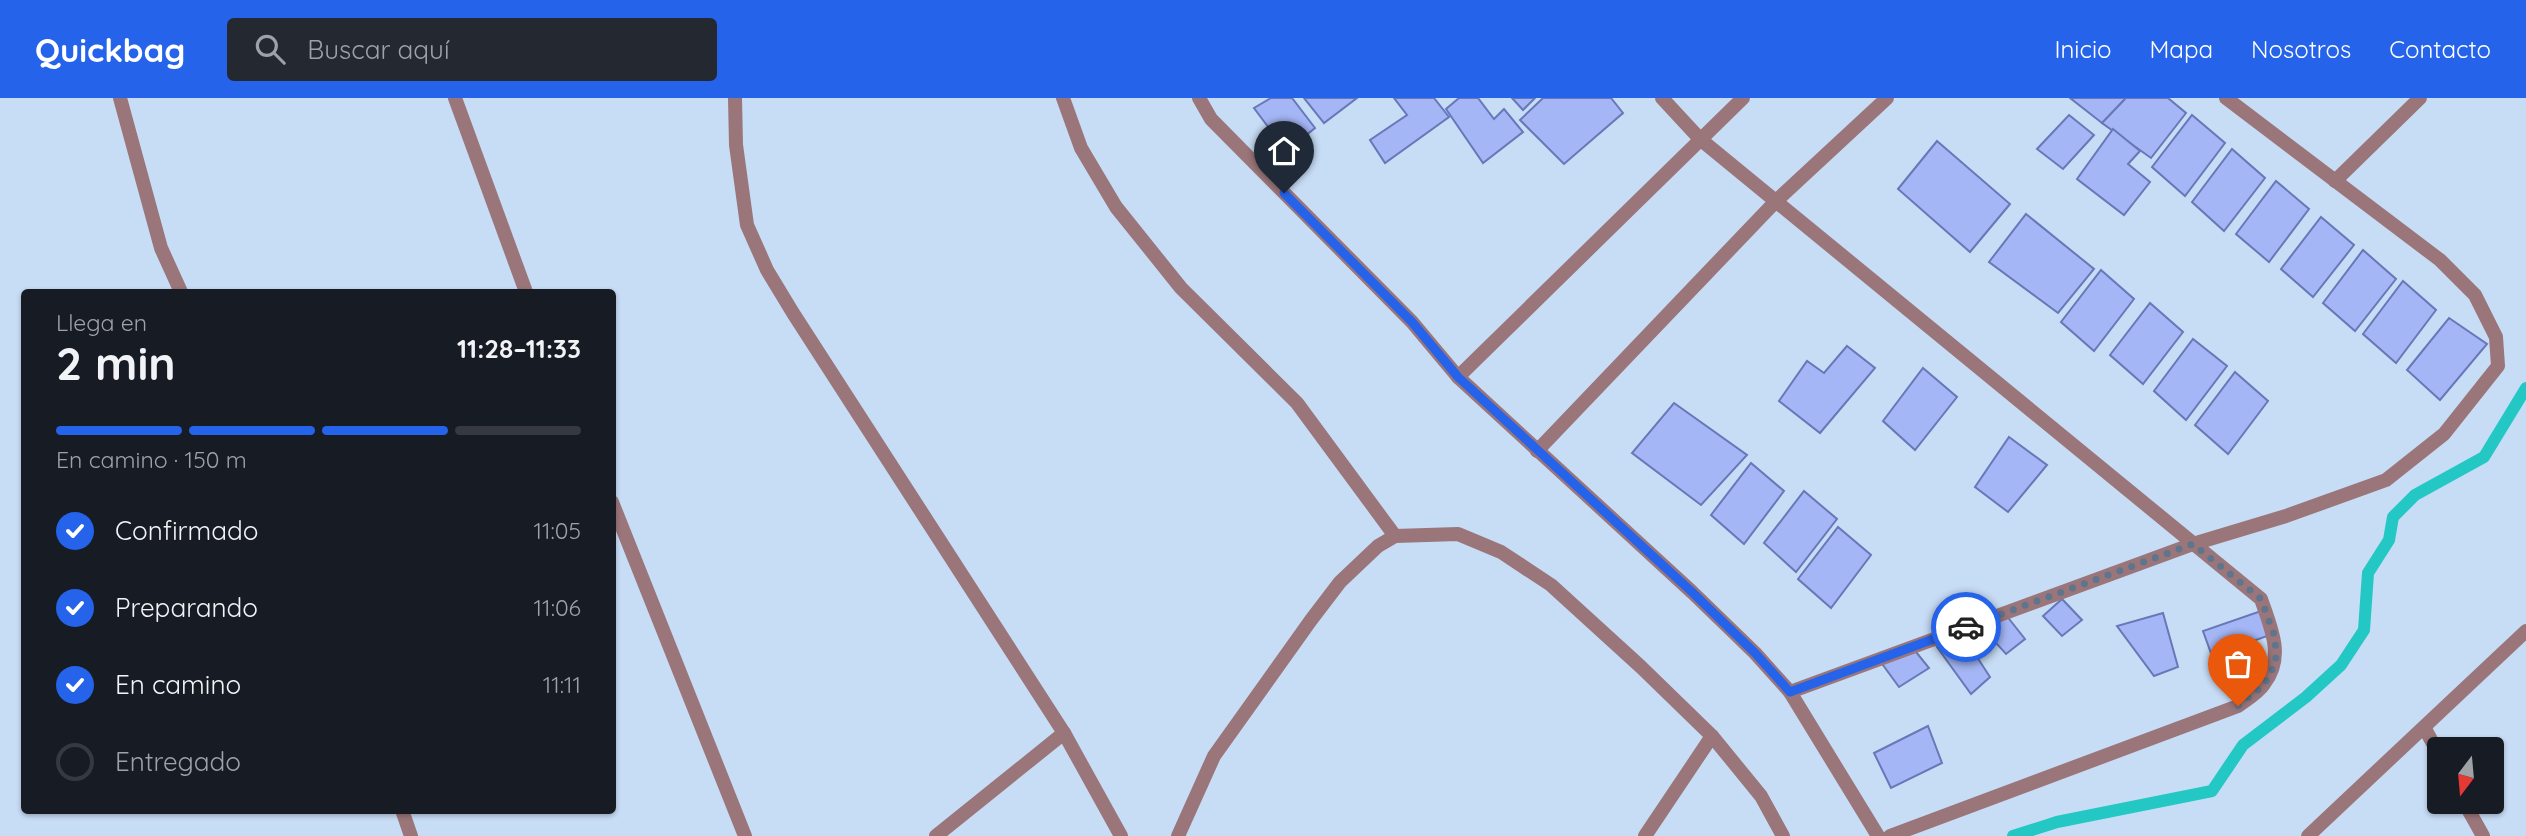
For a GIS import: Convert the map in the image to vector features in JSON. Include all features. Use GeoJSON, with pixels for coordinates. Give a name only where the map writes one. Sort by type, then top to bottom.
{"type":"FeatureCollection","features":[{"type":"Feature","properties":{"kind":"street"},"geometry":{"type":"LineString","coordinates":[[120,98],[161,248],[180,289]]}},
{"type":"Feature","properties":{"kind":"street"},"geometry":{"type":"LineString","coordinates":[[454,98],[525,289]]}},
{"type":"Feature","properties":{"kind":"street"},"geometry":{"type":"LineString","coordinates":[[734,98],[736,145],[747,225],[767,270],[1064,733],[1121,836]]}},
{"type":"Feature","properties":{"kind":"street"},"geometry":{"type":"LineString","coordinates":[[1063,98],[1081,148],[1116,207],[1181,288],[1297,403],[1395,536]]}},
{"type":"Feature","properties":{"kind":"street"},"geometry":{"type":"LineString","coordinates":[[1199,98],[1211,119],[1412,322],[1458,377],[1755,653],[1790,692],[1878,836]]}},
{"type":"Feature","properties":{"kind":"street"},"geometry":{"type":"LineString","coordinates":[[1662,98],[1700,138],[2261,599],[2275,637],[2276,662],[2264,685],[2238,706],[1890,836]]}},
{"type":"Feature","properties":{"kind":"street"},"geometry":{"type":"LineString","coordinates":[[1458,377],[1743,98]]}},
{"type":"Feature","properties":{"kind":"street"},"geometry":{"type":"LineString","coordinates":[[1537,451],[1776,201],[1887,98]]}},
{"type":"Feature","properties":{"kind":"street"},"geometry":{"type":"LineString","coordinates":[[1790,692],[2193,544],[2286,516],[2386,480],[2444,434],[2498,366],[2496,337],[2475,295],[2440,260],[2226,98]]}},
{"type":"Feature","properties":{"kind":"street"},"geometry":{"type":"LineString","coordinates":[[2334,181],[2420,98]]}},
{"type":"Feature","properties":{"kind":"street"},"geometry":{"type":"LineString","coordinates":[[616,512],[745,836]]}},
{"type":"Feature","properties":{"kind":"street"},"geometry":{"type":"LineString","coordinates":[[1178,836],[1214,756],[1340,582],[1378,546],[1395,536],[1458,534],[1501,552],[1551,585],[1712,736],[1761,796],[1783,836]]}},
{"type":"Feature","properties":{"kind":"street"},"geometry":{"type":"LineString","coordinates":[[2308,836],[2425,729],[2526,631]]}},
{"type":"Feature","properties":{"kind":"street"},"geometry":{"type":"LineString","coordinates":[[2425,729],[2429,737]]}},
{"type":"Feature","properties":{"kind":"street"},"geometry":{"type":"LineString","coordinates":[[936,836],[1064,733]]}},
{"type":"Feature","properties":{"kind":"street"},"geometry":{"type":"LineString","coordinates":[[1645,836],[1712,736]]}},
{"type":"Feature","properties":{"kind":"street"},"geometry":{"type":"LineString","coordinates":[[403,814],[411,836]]}},
{"type":"Feature","properties":{"kind":"street"},"geometry":{"type":"LineString","coordinates":[[2471,814],[2483,836]]}},
{"type":"Feature","properties":{"kind":"building"},"geometry":{"type":"Polygon","coordinates":[[[1271,98],[1292,98],[1315,128],[1286,151],[1254,108],[1271,98]]]}},
{"type":"Feature","properties":{"kind":"building"},"geometry":{"type":"Polygon","coordinates":[[[1304,98],[1357,98],[1324,123],[1304,98]]]}},
{"type":"Feature","properties":{"kind":"building"},"geometry":{"type":"Polygon","coordinates":[[[1394,98],[1434,98],[1449,117],[1385,163],[1370,140],[1407,115],[1394,98]]]}},
{"type":"Feature","properties":{"kind":"building"},"geometry":{"type":"Polygon","coordinates":[[[1459,98],[1478,98],[1494,119],[1504,109],[1523,132],[1483,163],[1446,109],[1459,98]]]}},
{"type":"Feature","properties":{"kind":"building"},"geometry":{"type":"Polygon","coordinates":[[[1512,98],[1535,98],[1523,110],[1512,98]]]}},
{"type":"Feature","properties":{"kind":"building"},"geometry":{"type":"Polygon","coordinates":[[[1543,98],[1611,98],[1623,113],[1564,164],[1520,120],[1543,98]]]}},
{"type":"Feature","properties":{"kind":"building"},"geometry":{"type":"Polygon","coordinates":[[[2070,98],[2126,98],[2102,123],[2070,98]]]}},
{"type":"Feature","properties":{"kind":"building"},"geometry":{"type":"Polygon","coordinates":[[[2126,98],[2168,98],[2186,113],[2151,158],[2102,123],[2126,98]]]}},
{"type":"Feature","properties":{"kind":"building"},"geometry":{"type":"Polygon","coordinates":[[[2069,115],[2094,135],[2063,169],[2037,149],[2069,115]]]}},
{"type":"Feature","properties":{"kind":"building"},"geometry":{"type":"Polygon","coordinates":[[[2192,115],[2225,143],[2185,196],[2152,167],[2192,115]]]}},
{"type":"Feature","properties":{"kind":"building"},"geometry":{"type":"Polygon","coordinates":[[[2113,129],[2140,151],[2128,164],[2150,182],[2124,215],[2077,179],[2113,129]]]}},
{"type":"Feature","properties":{"kind":"building"},"geometry":{"type":"Polygon","coordinates":[[[1937,141],[2010,204],[1970,252],[1898,189],[1937,141]]]}},
{"type":"Feature","properties":{"kind":"building"},"geometry":{"type":"Polygon","coordinates":[[[2232,149],[2265,178],[2224,231],[2192,202],[2232,149]]]}},
{"type":"Feature","properties":{"kind":"building"},"geometry":{"type":"Polygon","coordinates":[[[2276,181],[2309,209],[2269,262],[2236,234],[2276,181]]]}},
{"type":"Feature","properties":{"kind":"building"},"geometry":{"type":"Polygon","coordinates":[[[2026,214],[2094,269],[2058,313],[1989,262],[2026,214]]]}},
{"type":"Feature","properties":{"kind":"building"},"geometry":{"type":"Polygon","coordinates":[[[2321,217],[2354,245],[2313,297],[2281,269],[2321,217]]]}},
{"type":"Feature","properties":{"kind":"building"},"geometry":{"type":"Polygon","coordinates":[[[2363,250],[2396,279],[2355,331],[2323,303],[2363,250]]]}},
{"type":"Feature","properties":{"kind":"building"},"geometry":{"type":"Polygon","coordinates":[[[2101,270],[2134,299],[2094,351],[2061,322],[2101,270]]]}},
{"type":"Feature","properties":{"kind":"building"},"geometry":{"type":"Polygon","coordinates":[[[2403,281],[2436,310],[2396,363],[2363,334],[2403,281]]]}},
{"type":"Feature","properties":{"kind":"building"},"geometry":{"type":"Polygon","coordinates":[[[2150,303],[2183,332],[2143,384],[2110,355],[2150,303]]]}},
{"type":"Feature","properties":{"kind":"building"},"geometry":{"type":"Polygon","coordinates":[[[2449,318],[2487,344],[2440,400],[2407,370],[2449,318]]]}},
{"type":"Feature","properties":{"kind":"building"},"geometry":{"type":"Polygon","coordinates":[[[2193,339],[2227,366],[2186,420],[2154,391],[2193,339]]]}},
{"type":"Feature","properties":{"kind":"building"},"geometry":{"type":"Polygon","coordinates":[[[1847,346],[1875,368],[1820,433],[1779,401],[1807,361],[1824,373],[1847,346]]]}},
{"type":"Feature","properties":{"kind":"building"},"geometry":{"type":"Polygon","coordinates":[[[1923,368],[1957,397],[1915,450],[1883,421],[1923,368]]]}},
{"type":"Feature","properties":{"kind":"building"},"geometry":{"type":"Polygon","coordinates":[[[2235,372],[2268,401],[2228,454],[2195,425],[2235,372]]]}},
{"type":"Feature","properties":{"kind":"building"},"geometry":{"type":"Polygon","coordinates":[[[1674,403],[1747,455],[1701,505],[1632,453],[1674,403]]]}},
{"type":"Feature","properties":{"kind":"building"},"geometry":{"type":"Polygon","coordinates":[[[2009,437],[2047,465],[2008,512],[1975,487],[2009,437]]]}},
{"type":"Feature","properties":{"kind":"building"},"geometry":{"type":"Polygon","coordinates":[[[1751,463],[1784,491],[1744,544],[1711,515],[1751,463]]]}},
{"type":"Feature","properties":{"kind":"building"},"geometry":{"type":"Polygon","coordinates":[[[1804,491],[1837,519],[1796,572],[1764,543],[1804,491]]]}},
{"type":"Feature","properties":{"kind":"building"},"geometry":{"type":"Polygon","coordinates":[[[1838,527],[1871,555],[1831,608],[1798,579],[1838,527]]]}},
{"type":"Feature","properties":{"kind":"building"},"geometry":{"type":"Polygon","coordinates":[[[2062,599],[2082,620],[2062,636],[2043,616],[2062,599]]]}},
{"type":"Feature","properties":{"kind":"building"},"geometry":{"type":"Polygon","coordinates":[[[2261,611],[2270,635],[2212,656],[2203,631],[2261,611]]]}},
{"type":"Feature","properties":{"kind":"building"},"geometry":{"type":"Polygon","coordinates":[[[2163,613],[2178,667],[2154,676],[2117,626],[2163,613]]]}},
{"type":"Feature","properties":{"kind":"building"},"geometry":{"type":"Polygon","coordinates":[[[2006,615],[2025,639],[2006,654],[1985,631],[2006,615]]]}},
{"type":"Feature","properties":{"kind":"building"},"geometry":{"type":"Polygon","coordinates":[[[1964,637],[1990,677],[1971,694],[1937,647],[1964,637]]]}},
{"type":"Feature","properties":{"kind":"building"},"geometry":{"type":"Polygon","coordinates":[[[1912,647],[1929,668],[1899,687],[1880,661],[1912,647]]]}},
{"type":"Feature","properties":{"kind":"building"},"geometry":{"type":"Polygon","coordinates":[[[1928,726],[1942,763],[1891,788],[1874,753],[1928,726]]]}},
{"type":"Feature","properties":{"kind":"waterway"},"geometry":{"type":"LineString","coordinates":[[2013,836],[2057,822],[2212,791],[2243,745],[2306,697],[2341,665],[2364,630],[2368,573],[2389,540],[2393,517],[2415,495],[2484,457],[2526,388]]}},
{"type":"Feature","properties":{"kind":"way so far"},"geometry":{"type":"LineString","coordinates":[[1966,627],[2193,544],[2261,599],[2275,637],[2276,662],[2264,685],[2238,706]]}},
{"type":"Feature","properties":{"kind":"route"},"geometry":{"type":"LineString","coordinates":[[1284,193],[1412,322],[1458,377],[1692,592],[1755,653],[1790,692],[1966,627]]}}]}
